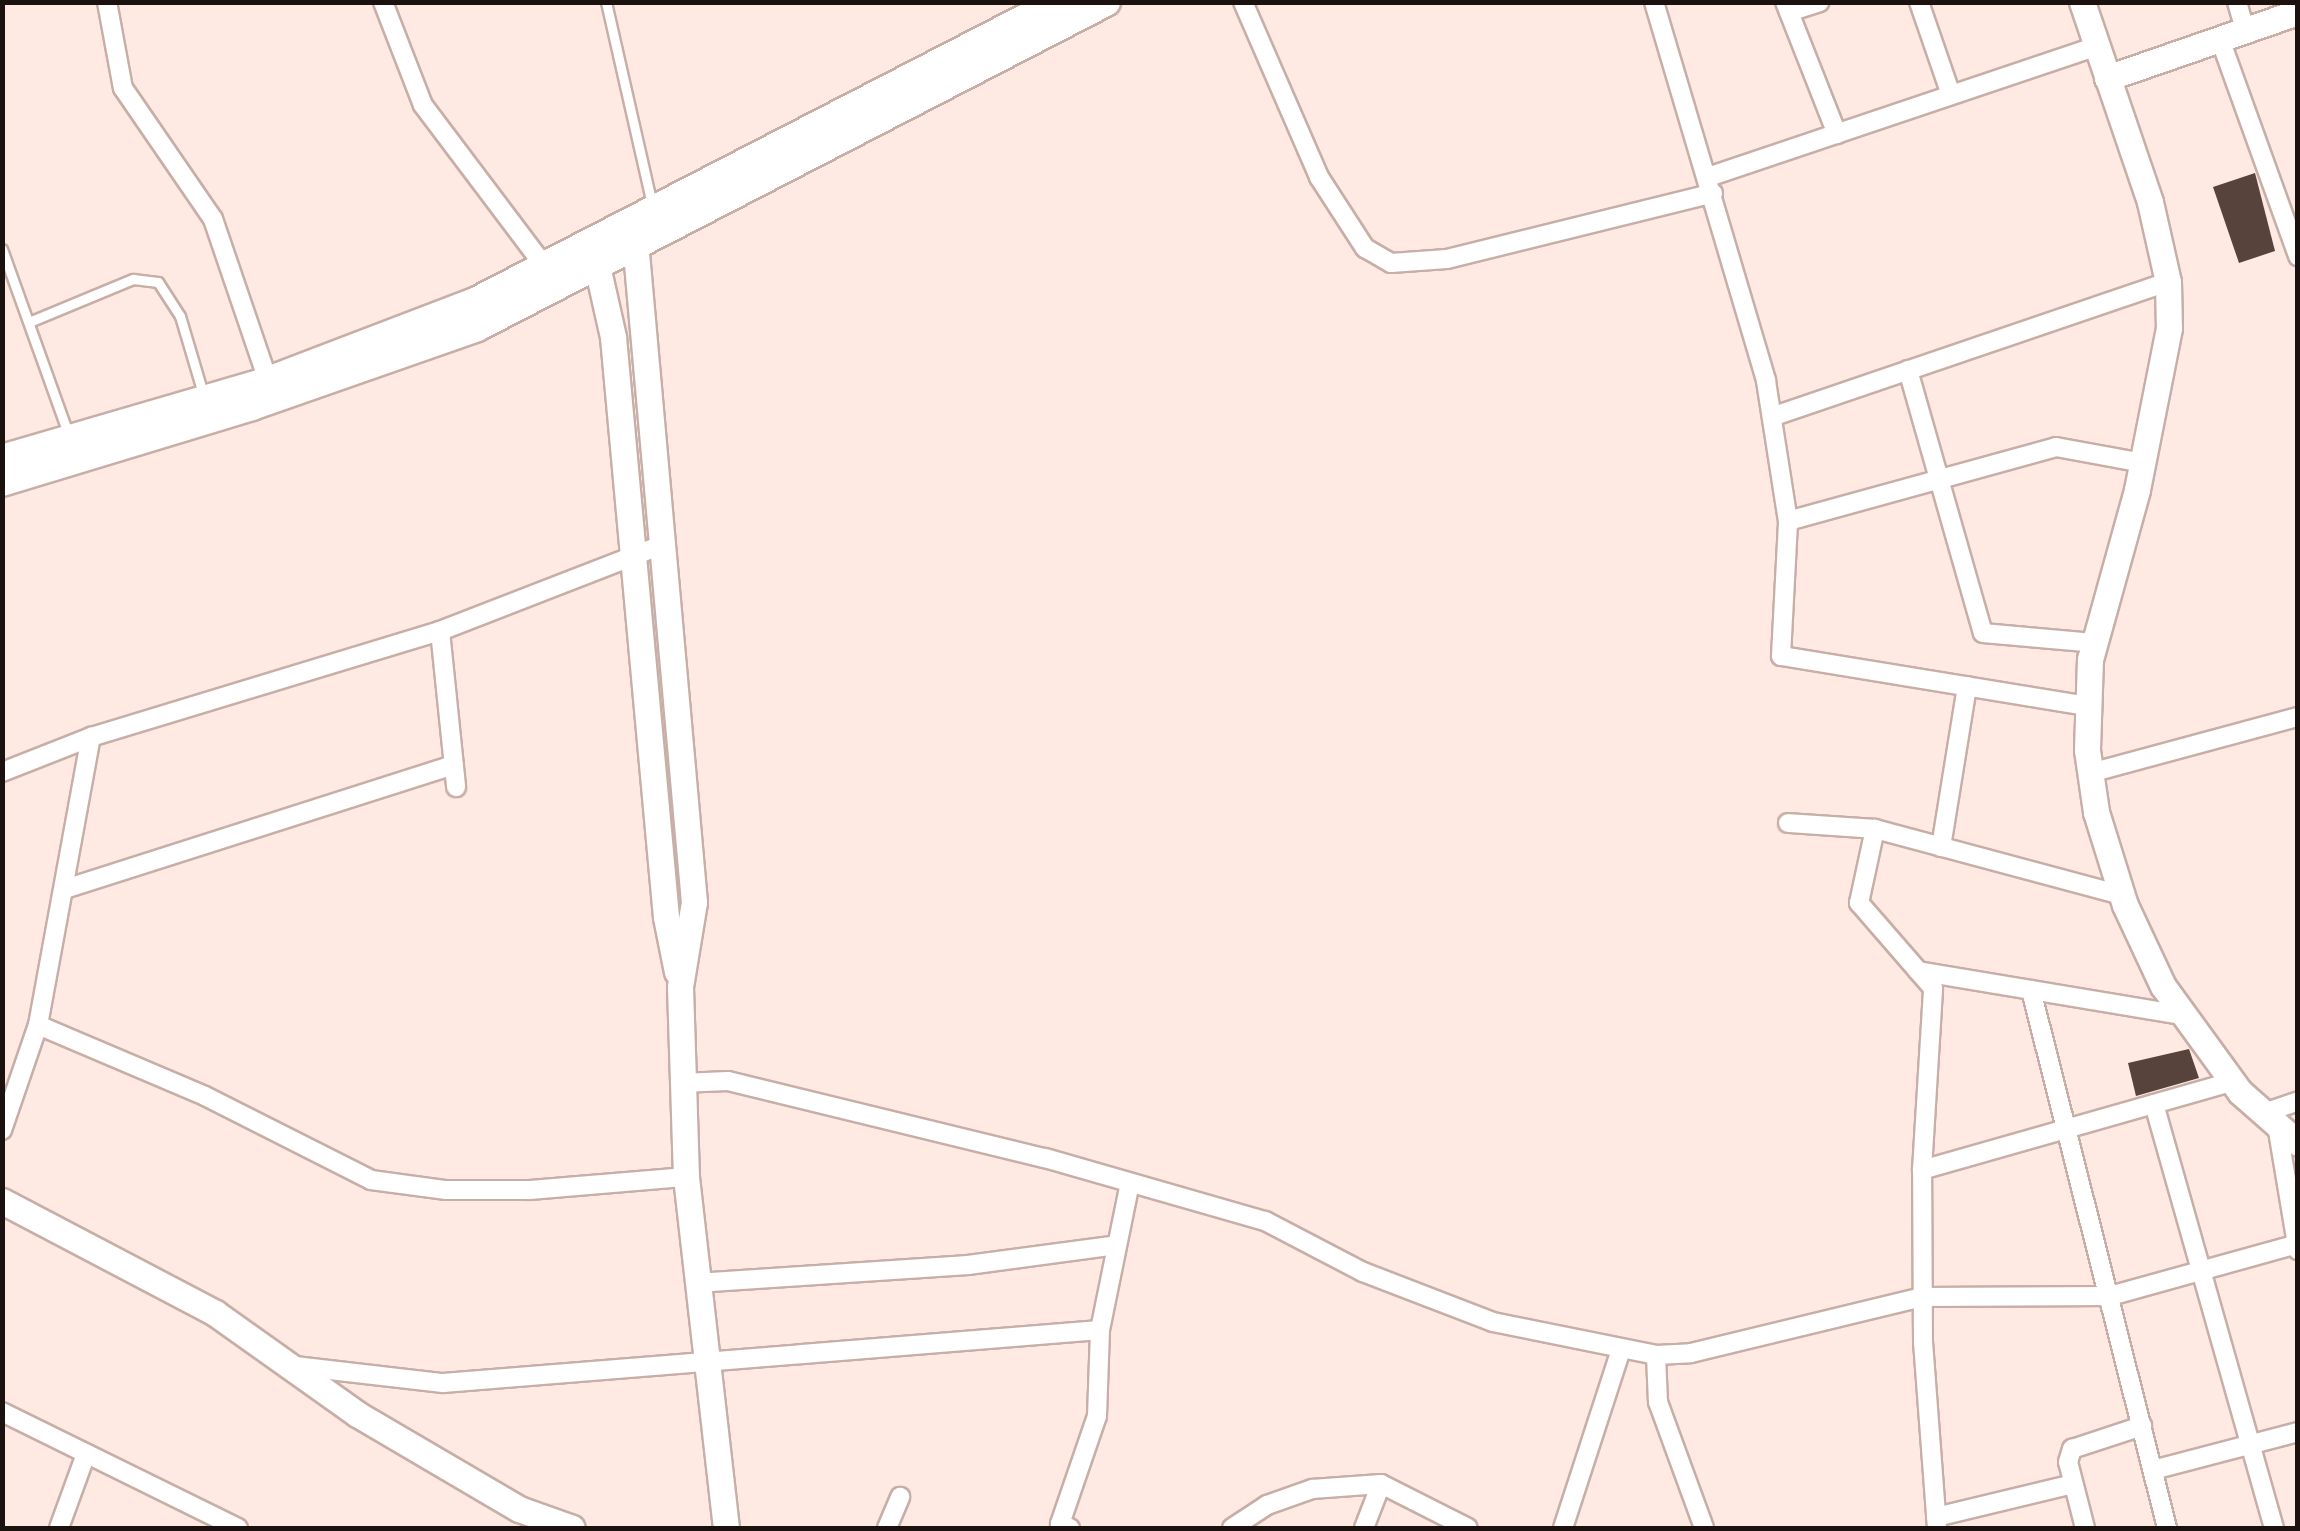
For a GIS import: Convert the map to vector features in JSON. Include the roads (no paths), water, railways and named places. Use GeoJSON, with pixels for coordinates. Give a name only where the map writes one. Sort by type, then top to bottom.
{"type":"FeatureCollection","features":[{"type":"Feature","properties":{"kind":"main road"},"geometry":{"type":"LineString","coordinates":[[2,482],[391,359],[595,256],[1057,2]]}},
{"type":"Feature","properties":{"kind":"main road"},"geometry":{"type":"LineString","coordinates":[[641,228],[1106,2]]}},
{"type":"Feature","properties":{"kind":"main road"},"geometry":{"type":"LineString","coordinates":[[2,459],[268,381],[477,302],[546,268],[595,256]]}},
{"type":"Feature","properties":{"kind":"street"},"geometry":{"type":"LineString","coordinates":[[108,2],[123,88],[207,208],[268,381]]}},
{"type":"Feature","properties":{"kind":"street"},"geometry":{"type":"LineString","coordinates":[[383,2],[424,105],[546,268]]}},
{"type":"Feature","properties":{"kind":"street"},"geometry":{"type":"LineString","coordinates":[[1243,2],[1319,177],[1365,248],[1390,263],[1447,260],[1711,185],[1837,134],[2097,46]]}},
{"type":"Feature","properties":{"kind":"street"},"geometry":{"type":"LineString","coordinates":[[1654,2],[1711,185],[1774,416],[1788,521],[1781,656],[2087,706]]}},
{"type":"Feature","properties":{"kind":"street"},"geometry":{"type":"LineString","coordinates":[[1819,2],[1787,7],[1837,134]]}},
{"type":"Feature","properties":{"kind":"street"},"geometry":{"type":"LineString","coordinates":[[1919,2],[1952,95]]}},
{"type":"Feature","properties":{"kind":"street"},"geometry":{"type":"LineString","coordinates":[[2082,2],[2150,202],[2168,282],[2170,328],[2143,463],[2094,643],[2087,706],[2090,773],[2122,895],[2182,1015],[2232,1082],[2298,1143]]}},
{"type":"Feature","properties":{"kind":"street"},"geometry":{"type":"LineString","coordinates":[[2237,2],[2245,30]]}},
{"type":"Feature","properties":{"kind":"street"},"geometry":{"type":"LineString","coordinates":[[2107,78],[2298,12]]}},
{"type":"Feature","properties":{"kind":"street"},"geometry":{"type":"LineString","coordinates":[[2220,39],[2298,256]]}},
{"type":"Feature","properties":{"kind":"street"},"geometry":{"type":"LineString","coordinates":[[641,228],[662,544],[694,902],[680,986],[686,1177],[726,1528]]}},
{"type":"Feature","properties":{"kind":"street"},"geometry":{"type":"LineString","coordinates":[[595,256],[637,556],[666,917],[680,986]]}},
{"type":"Feature","properties":{"kind":"street"},"geometry":{"type":"LineString","coordinates":[[1774,416],[2168,282]]}},
{"type":"Feature","properties":{"kind":"street"},"geometry":{"type":"LineString","coordinates":[[1908,370],[1983,633],[2094,643]]}},
{"type":"Feature","properties":{"kind":"street"},"geometry":{"type":"LineString","coordinates":[[1788,521],[2056,447],[2143,463]]}},
{"type":"Feature","properties":{"kind":"street"},"geometry":{"type":"LineString","coordinates":[[2,772],[91,737],[440,631],[662,544]]}},
{"type":"Feature","properties":{"kind":"street"},"geometry":{"type":"LineString","coordinates":[[440,631],[456,787]]}},
{"type":"Feature","properties":{"kind":"street"},"geometry":{"type":"LineString","coordinates":[[1941,847],[1967,686]]}},
{"type":"Feature","properties":{"kind":"street"},"geometry":{"type":"LineString","coordinates":[[2090,773],[2298,717]]}},
{"type":"Feature","properties":{"kind":"street"},"geometry":{"type":"LineString","coordinates":[[2,1130],[38,1025],[68,888],[91,737]]}},
{"type":"Feature","properties":{"kind":"street"},"geometry":{"type":"LineString","coordinates":[[68,888],[454,766]]}},
{"type":"Feature","properties":{"kind":"street"},"geometry":{"type":"LineString","coordinates":[[1788,823],[1874,829],[2122,895]]}},
{"type":"Feature","properties":{"kind":"street"},"geometry":{"type":"LineString","coordinates":[[1874,829],[1860,903],[1933,988],[1922,1170],[1923,1297],[1936,1523],[2073,1484]]}},
{"type":"Feature","properties":{"kind":"street"},"geometry":{"type":"LineString","coordinates":[[1918,970],[2182,1015]]}},
{"type":"Feature","properties":{"kind":"street"},"geometry":{"type":"LineString","coordinates":[[2031,990],[2062,1131],[2110,1296],[2167,1528]]}},
{"type":"Feature","properties":{"kind":"street"},"geometry":{"type":"LineString","coordinates":[[38,1025],[205,1096],[371,1180],[446,1190],[530,1190],[686,1177]]}},
{"type":"Feature","properties":{"kind":"street"},"geometry":{"type":"LineString","coordinates":[[1922,1170],[2232,1082]]}},
{"type":"Feature","properties":{"kind":"street"},"geometry":{"type":"LineString","coordinates":[[681,1083],[747,1086],[1130,1182],[1264,1221],[1362,1272],[1493,1322],[1656,1356],[1691,1353],[1923,1297],[2110,1296],[2297,1246],[2271,1119]]}},
{"type":"Feature","properties":{"kind":"street"},"geometry":{"type":"LineString","coordinates":[[2271,1119],[2298,1101]]}},
{"type":"Feature","properties":{"kind":"street"},"geometry":{"type":"LineString","coordinates":[[2154,1104],[2274,1528]]}},
{"type":"Feature","properties":{"kind":"street"},"geometry":{"type":"LineString","coordinates":[[1063,1527],[1097,1416],[1100,1330],[1130,1182]]}},
{"type":"Feature","properties":{"kind":"street"},"geometry":{"type":"LineString","coordinates":[[2,1201],[215,1313],[357,1414],[518,1509],[572,1528]]}},
{"type":"Feature","properties":{"kind":"street"},"geometry":{"type":"LineString","coordinates":[[696,1284],[968,1264],[1117,1246]]}},
{"type":"Feature","properties":{"kind":"street"},"geometry":{"type":"LineString","coordinates":[[294,1366],[443,1383],[1100,1330]]}},
{"type":"Feature","properties":{"kind":"street"},"geometry":{"type":"LineString","coordinates":[[1562,1528],[1621,1350]]}},
{"type":"Feature","properties":{"kind":"street"},"geometry":{"type":"LineString","coordinates":[[1656,1356],[1658,1402],[1704,1528]]}},
{"type":"Feature","properties":{"kind":"street"},"geometry":{"type":"LineString","coordinates":[[2,1412],[220,1524],[238,1528]]}},
{"type":"Feature","properties":{"kind":"street"},"geometry":{"type":"LineString","coordinates":[[2085,1528],[2073,1484],[2072,1449],[2142,1426]]}},
{"type":"Feature","properties":{"kind":"street"},"geometry":{"type":"LineString","coordinates":[[2153,1470],[2298,1432]]}},
{"type":"Feature","properties":{"kind":"street"},"geometry":{"type":"LineString","coordinates":[[59,1528],[86,1454]]}},
{"type":"Feature","properties":{"kind":"street"},"geometry":{"type":"LineString","coordinates":[[1232,1528],[1268,1504],[1312,1489],[1381,1484],[1468,1528]]}},
{"type":"Feature","properties":{"kind":"street"},"geometry":{"type":"LineString","coordinates":[[1364,1528],[1381,1484]]}},
{"type":"Feature","properties":{"kind":"street"},"geometry":{"type":"LineString","coordinates":[[887,1528],[900,1497]]}},
{"type":"Feature","properties":{"kind":"lane"},"geometry":{"type":"LineString","coordinates":[[606,2],[641,228]]}},
{"type":"Feature","properties":{"kind":"lane"},"geometry":{"type":"LineString","coordinates":[[2,249],[70,438]]}},
{"type":"Feature","properties":{"kind":"lane"},"geometry":{"type":"LineString","coordinates":[[29,322],[133,280],[158,282],[180,316],[205,400]]}}]}
